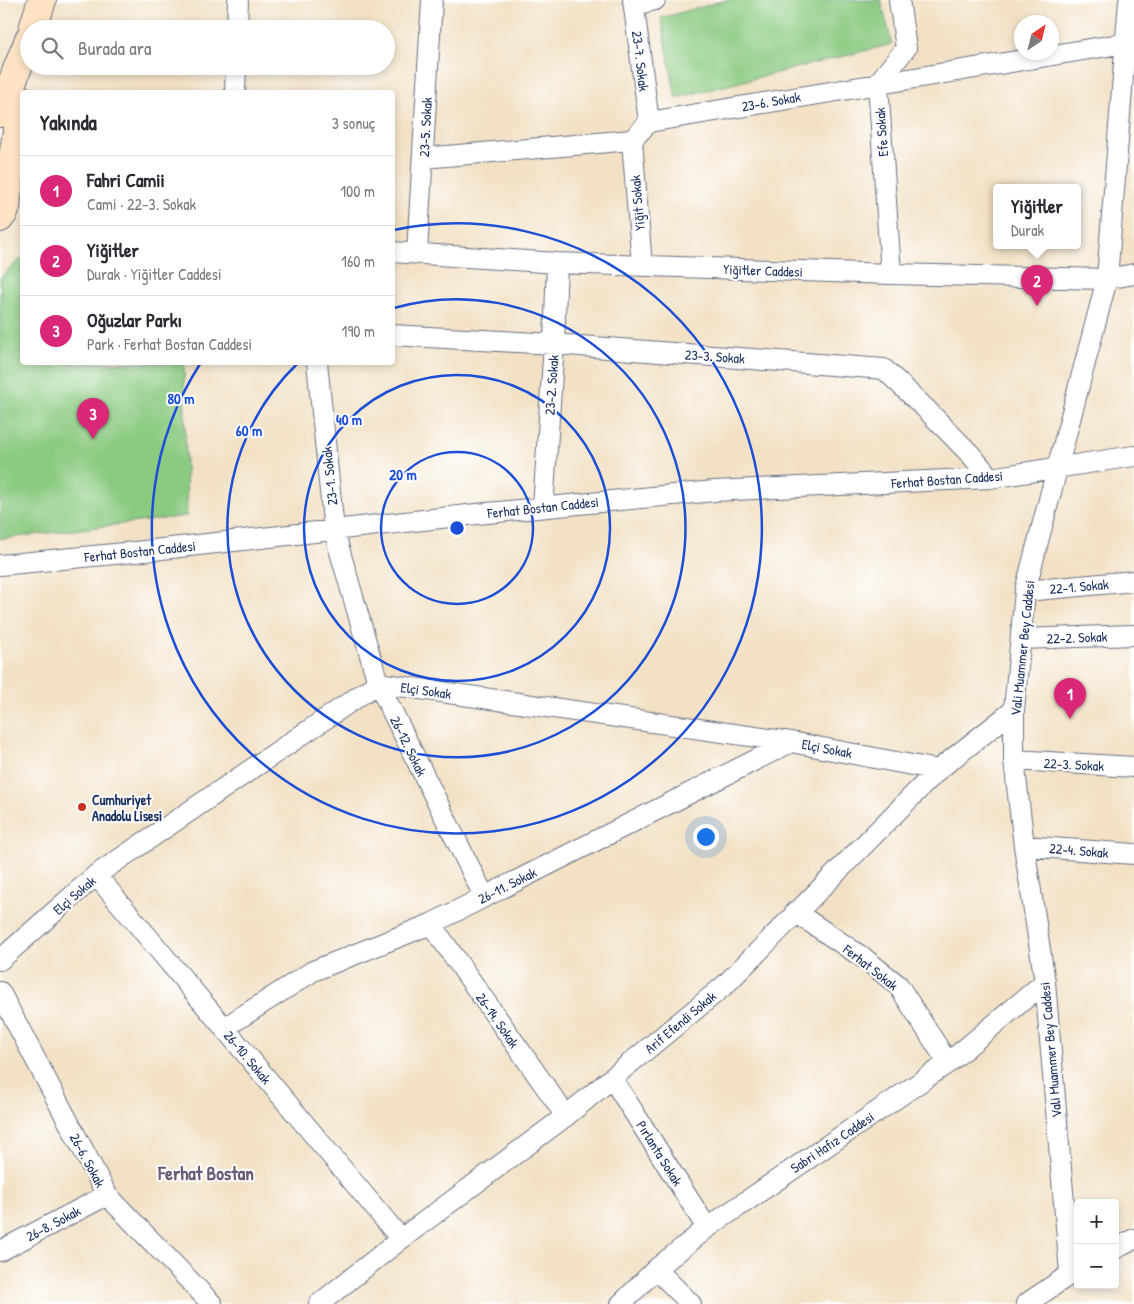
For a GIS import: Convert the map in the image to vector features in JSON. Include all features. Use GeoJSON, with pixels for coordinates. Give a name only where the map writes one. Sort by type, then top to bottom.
{"type":"FeatureCollection","features":[{"type":"Feature","properties":{"kind":"main road"},"geometry":{"type":"LineString","coordinates":[[36,20],[42,0]]}},
{"type":"Feature","properties":{"kind":"main road"},"geometry":{"type":"LineString","coordinates":[[0,113],[20,62]]}},
{"type":"Feature","properties":{"kind":"main road"},"geometry":{"type":"LineString","coordinates":[[24,90],[26,75]]}},
{"type":"Feature","properties":{"kind":"main road"},"geometry":{"type":"LineString","coordinates":[[7,203],[20,114]]}},
{"type":"Feature","properties":{"kind":"street"},"geometry":{"type":"LineString","coordinates":[[237,20],[238,0]]}},
{"type":"Feature","properties":{"kind":"street","name":"23-5. Sokak"},"geometry":{"type":"LineString","coordinates":[[417,253],[432,0]]}},
{"type":"Feature","properties":{"kind":"street"},"geometry":{"type":"LineString","coordinates":[[634,3],[655,0]]}},
{"type":"Feature","properties":{"kind":"street"},"geometry":{"type":"LineString","coordinates":[[878,83],[906,48],[899,0]]}},
{"type":"Feature","properties":{"kind":"street","name":"Vali Muammer Bey Caddesi"},"geometry":{"type":"LineString","coordinates":[[1074,1271],[1045,982],[1024,846],[1014,760],[1014,710],[1025,591],[1107,279],[1129,0]]}},
{"type":"Feature","properties":{"kind":"street","name":"23-7. Sokak"},"geometry":{"type":"LineString","coordinates":[[634,3],[649,122]]}},
{"type":"Feature","properties":{"kind":"street","name":"23-6. Sokak"},"geometry":{"type":"LineString","coordinates":[[649,122],[1126,43]]}},
{"type":"Feature","properties":{"kind":"street"},"geometry":{"type":"LineString","coordinates":[[235,90],[236,75]]}},
{"type":"Feature","properties":{"kind":"street","name":"Efe Sokak"},"geometry":{"type":"LineString","coordinates":[[878,83],[891,274]]}},
{"type":"Feature","properties":{"kind":"street"},"geometry":{"type":"LineString","coordinates":[[423,158],[632,140],[649,122]]}},
{"type":"Feature","properties":{"kind":"street","name":"Yiğit Sokak"},"geometry":{"type":"LineString","coordinates":[[632,140],[642,266]]}},
{"type":"Feature","properties":{"kind":"street","name":"Yiğitler Caddesi"},"geometry":{"type":"LineString","coordinates":[[395,252],[642,266],[891,274],[1107,279],[1134,274]]}},
{"type":"Feature","properties":{"kind":"street","name":"23-2. Sokak"},"geometry":{"type":"LineString","coordinates":[[544,507],[557,262]]}},
{"type":"Feature","properties":{"kind":"street","name":"23-3. Sokak"},"geometry":{"type":"LineString","coordinates":[[395,335],[554,344],[884,369],[972,456],[990,478]]}},
{"type":"Feature","properties":{"kind":"street","name":"23-1. Sokak"},"geometry":{"type":"LineString","coordinates":[[317,365],[334,530]]}},
{"type":"Feature","properties":{"kind":"street","name":"Ferhat Bostan Caddesi"},"geometry":{"type":"LineString","coordinates":[[0,565],[544,507],[714,491],[990,478],[1134,456]]}},
{"type":"Feature","properties":{"kind":"street","name":"26-12. Sokak"},"geometry":{"type":"LineString","coordinates":[[334,530],[378,683],[484,896]]}},
{"type":"Feature","properties":{"kind":"street","name":"22-1. Sokak"},"geometry":{"type":"LineString","coordinates":[[1025,591],[1134,581]]}},
{"type":"Feature","properties":{"kind":"street","name":"22-2. Sokak"},"geometry":{"type":"LineString","coordinates":[[1021,639],[1134,635]]}},
{"type":"Feature","properties":{"kind":"street","name":"Elçi Sokak"},"geometry":{"type":"LineString","coordinates":[[0,960],[96,875],[378,683],[791,742],[938,770]]}},
{"type":"Feature","properties":{"kind":"street","name":"Arif Efendi Sokak"},"geometry":{"type":"LineString","coordinates":[[319,1304],[401,1239],[566,1116],[725,985],[795,912],[938,770],[1014,710]]}},
{"type":"Feature","properties":{"kind":"street","name":"26-11. Sokak"},"geometry":{"type":"LineString","coordinates":[[224,1028],[313,971],[431,924],[791,742]]}},
{"type":"Feature","properties":{"kind":"street","name":"22-3. Sokak"},"geometry":{"type":"LineString","coordinates":[[1014,760],[1134,766]]}},
{"type":"Feature","properties":{"kind":"street","name":"22-4. Sokak"},"geometry":{"type":"LineString","coordinates":[[1024,846],[1134,854]]}},
{"type":"Feature","properties":{"kind":"street","name":"26-10. Sokak"},"geometry":{"type":"LineString","coordinates":[[96,875],[401,1239]]}},
{"type":"Feature","properties":{"kind":"street","name":"Ferhat Sokak"},"geometry":{"type":"LineString","coordinates":[[795,912],[864,959],[898,985],[948,1063]]}},
{"type":"Feature","properties":{"kind":"street","name":"26-14. Sokak"},"geometry":{"type":"LineString","coordinates":[[431,924],[566,1116]]}},
{"type":"Feature","properties":{"kind":"street","name":"Sabri Hafız Caddesi"},"geometry":{"type":"LineString","coordinates":[[622,1304],[656,1269],[707,1228],[948,1063],[1045,982]]}},
{"type":"Feature","properties":{"kind":"street","name":"26-6. Sokak"},"geometry":{"type":"LineString","coordinates":[[0,992],[106,1195],[212,1304]]}},
{"type":"Feature","properties":{"kind":"street","name":"Pırlanta Sokak"},"geometry":{"type":"LineString","coordinates":[[612,1078],[707,1228]]}},
{"type":"Feature","properties":{"kind":"street","name":"26-8. Sokak"},"geometry":{"type":"LineString","coordinates":[[0,1251],[106,1195]]}},
{"type":"Feature","properties":{"kind":"street"},"geometry":{"type":"LineString","coordinates":[[1119,1247],[1134,1239]]}},
{"type":"Feature","properties":{"kind":"street"},"geometry":{"type":"LineString","coordinates":[[656,1269],[690,1304]]}},
{"type":"Feature","properties":{"kind":"street"},"geometry":{"type":"LineString","coordinates":[[1026,1304],[1074,1271]]}},
{"type":"Feature","properties":{"kind":"green space"},"geometry":{"type":"Polygon","coordinates":[[[726,0],[881,0],[892,44],[676,98],[661,18],[726,0]]]}},
{"type":"Feature","properties":{"kind":"green space"},"geometry":{"type":"Polygon","coordinates":[[[20,259],[20,365],[184,365],[187,516],[0,539],[0,278],[20,259]]]}},
{"type":"Feature","properties":{"kind":"place","name":"Yiğitler"},"geometry":{"type":"Point","coordinates":[1037,306]}},
{"type":"Feature","properties":{"kind":"place","name":"Oğuzlar Parkı"},"geometry":{"type":"Point","coordinates":[93,439]}},
{"type":"Feature","properties":{"kind":"place","name":"Fahri Camii"},"geometry":{"type":"Point","coordinates":[1070,719]}},
{"type":"Feature","properties":{"kind":"place","name":"Cumhuriyet Anadolu Lisesi"},"geometry":{"type":"Point","coordinates":[82,807]}},
{"type":"Feature","properties":{"kind":"district","name":"Ferhat Bostan"},"geometry":{"type":"Point","coordinates":[206,1173]}}]}
